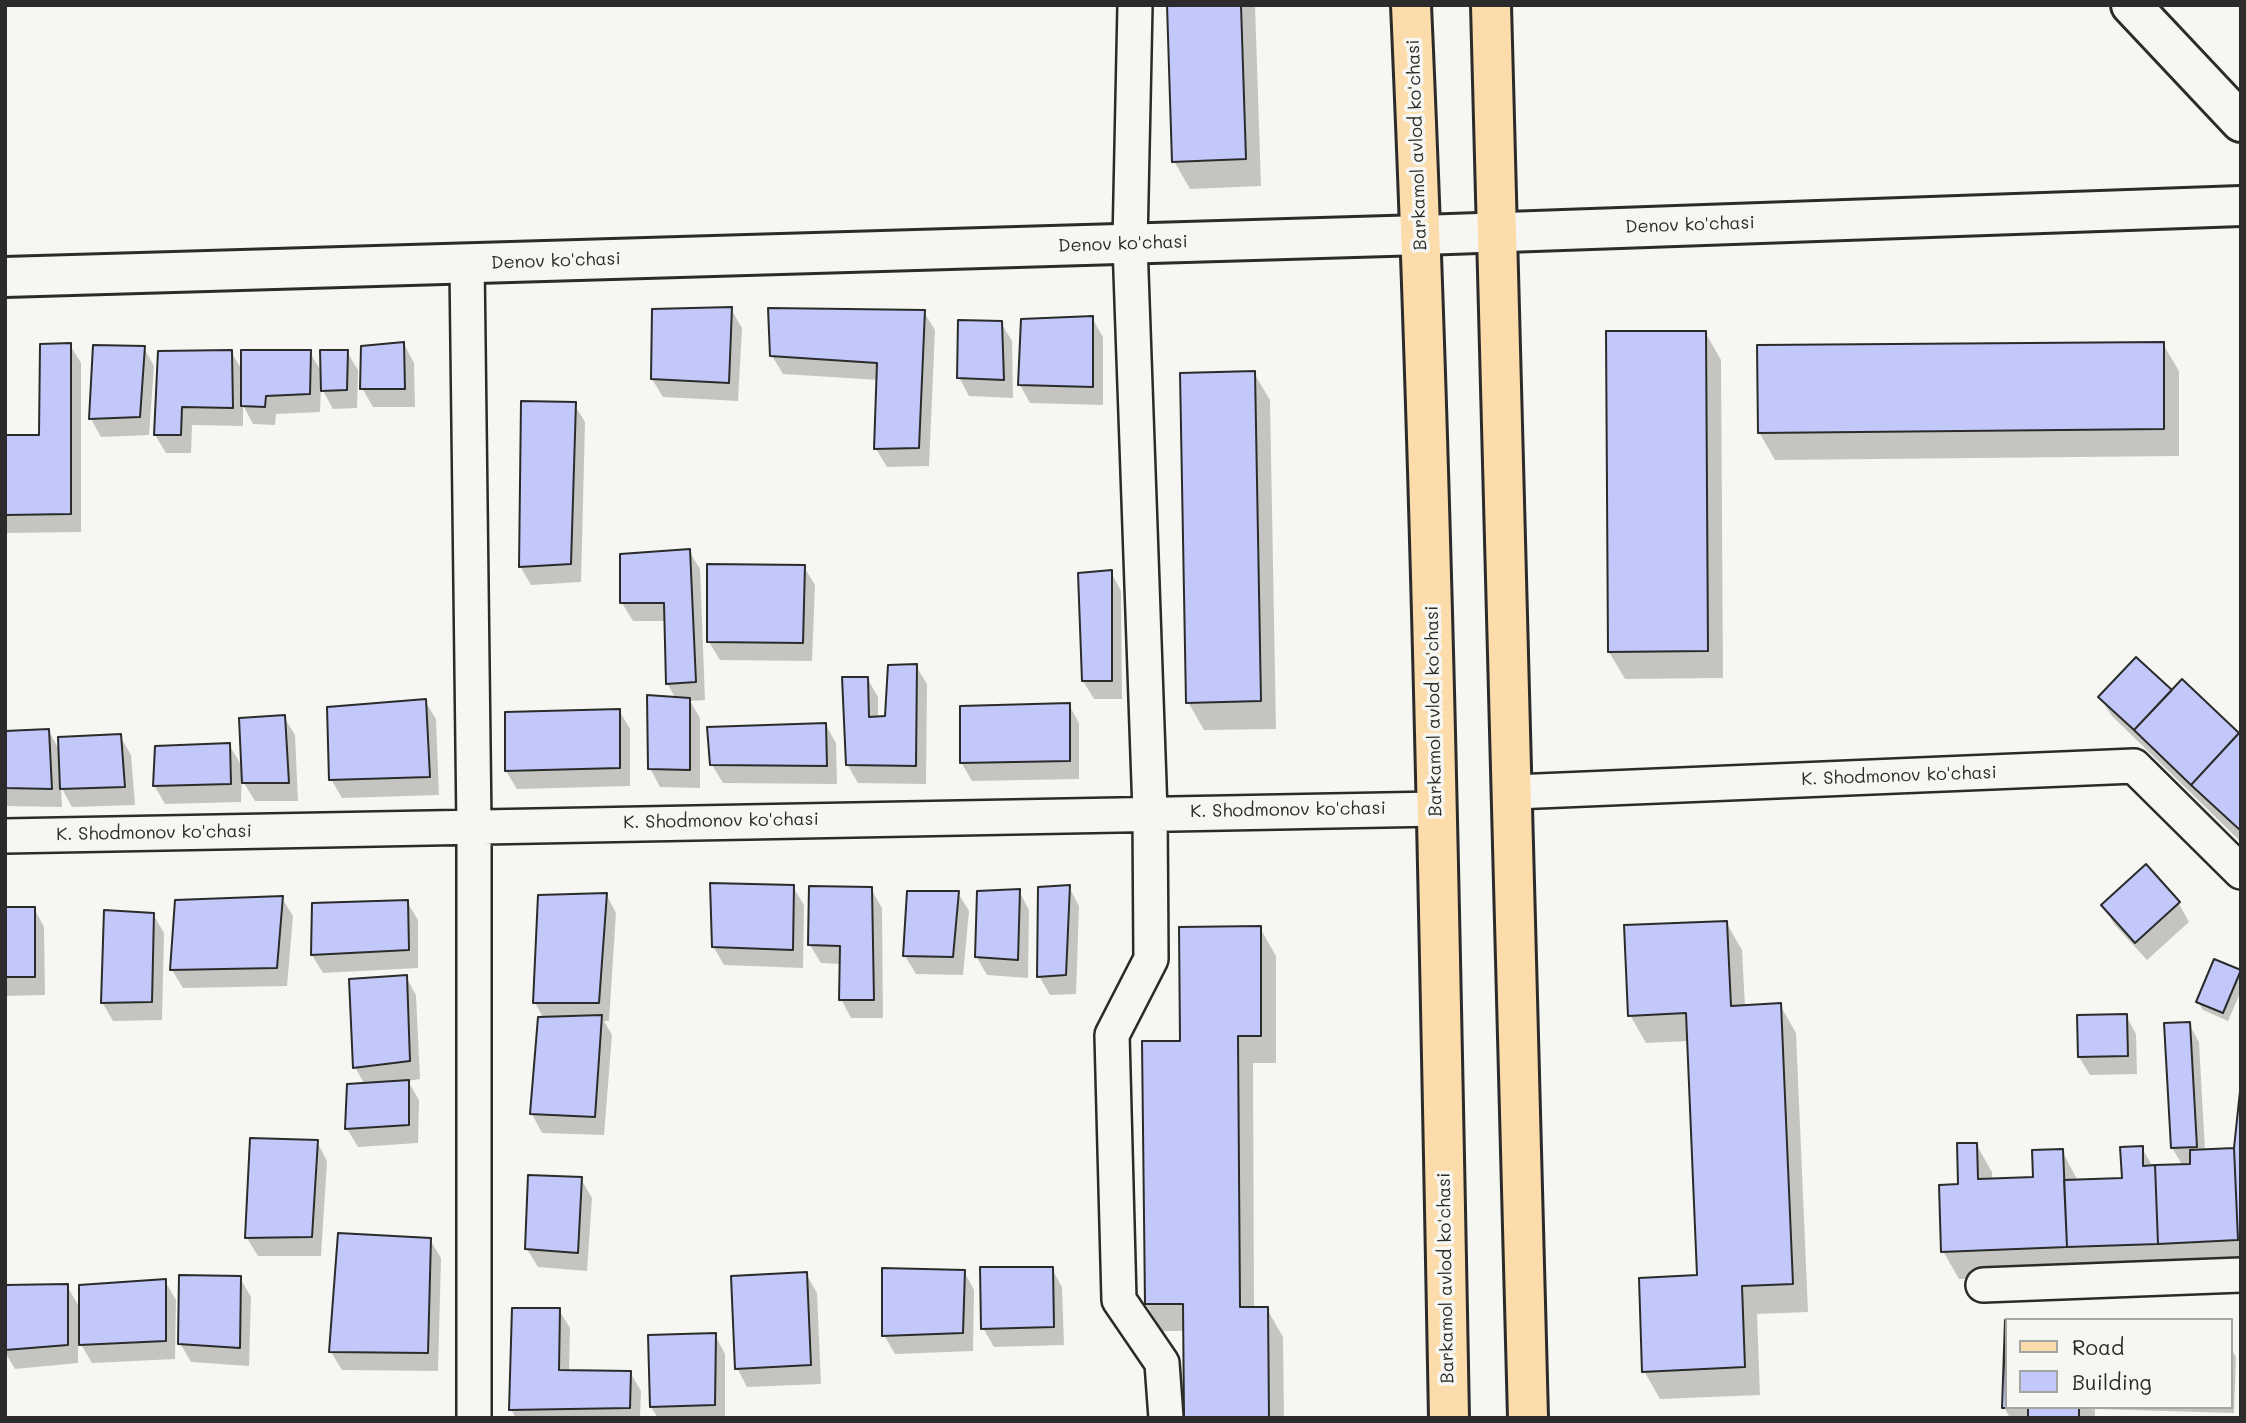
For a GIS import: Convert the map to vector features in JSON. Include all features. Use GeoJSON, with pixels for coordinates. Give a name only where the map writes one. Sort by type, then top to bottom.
{"type":"FeatureCollection","features":[{"type":"Feature","properties":{"kind":"main road","name":"Barkamol avlod ko'chasi"},"geometry":{"type":"LineString","coordinates":[[1411,5],[1422,235],[1449,1418]]}},
{"type":"Feature","properties":{"kind":"main road"},"geometry":{"type":"LineString","coordinates":[[1491,5],[1514,792],[1528,1418]]}},
{"type":"Feature","properties":{"kind":"street"},"geometry":{"type":"LineString","coordinates":[[1135,5],[1130,244],[1150,812],[1151,959],[1112,1035],[1119,1300],[1163,1363],[1166,1418]]}},
{"type":"Feature","properties":{"kind":"street"},"geometry":{"type":"LineString","coordinates":[[2131,5],[2241,122]]}},
{"type":"Feature","properties":{"kind":"street","name":"Denov ko'chasi"},"geometry":{"type":"LineString","coordinates":[[5,277],[1422,235],[2241,206]]}},
{"type":"Feature","properties":{"kind":"street"},"geometry":{"type":"LineString","coordinates":[[467,263],[474,826],[474,1418]]}},
{"type":"Feature","properties":{"kind":"street","name":"K. Shodmonov ko'chasi"},"geometry":{"type":"LineString","coordinates":[[1514,792],[2134,766],[2241,872]]}},
{"type":"Feature","properties":{"kind":"street","name":"K. Shodmonov ko'chasi"},"geometry":{"type":"LineString","coordinates":[[5,836],[1150,812],[1437,809]]}},
{"type":"Feature","properties":{"kind":"street"},"geometry":{"type":"LineString","coordinates":[[1983,1285],[2241,1275]]}},
{"type":"Feature","properties":{"kind":"building"},"geometry":{"type":"Polygon","coordinates":[[[1167,5],[1241,5],[1246,159],[1172,162],[1167,5]]]}},
{"type":"Feature","properties":{"kind":"building"},"geometry":{"type":"Polygon","coordinates":[[[732,307],[729,383],[651,379],[652,309],[732,307]]]}},
{"type":"Feature","properties":{"kind":"building"},"geometry":{"type":"Polygon","coordinates":[[[768,308],[925,310],[919,448],[874,449],[877,363],[770,356],[768,308]]]}},
{"type":"Feature","properties":{"kind":"building"},"geometry":{"type":"Polygon","coordinates":[[[1093,316],[1093,387],[1018,385],[1021,319],[1093,316]]]}},
{"type":"Feature","properties":{"kind":"building"},"geometry":{"type":"Polygon","coordinates":[[[958,320],[1002,321],[1004,380],[957,378],[958,320]]]}},
{"type":"Feature","properties":{"kind":"building"},"geometry":{"type":"Polygon","coordinates":[[[1606,331],[1706,331],[1708,651],[1608,652],[1606,331]]]}},
{"type":"Feature","properties":{"kind":"building"},"geometry":{"type":"Polygon","coordinates":[[[404,342],[405,389],[360,389],[361,346],[404,342]]]}},
{"type":"Feature","properties":{"kind":"building"},"geometry":{"type":"Polygon","coordinates":[[[2164,342],[2164,429],[1758,433],[1757,345],[2164,342]]]}},
{"type":"Feature","properties":{"kind":"building"},"geometry":{"type":"Polygon","coordinates":[[[71,343],[71,514],[5,515],[5,435],[39,435],[40,344],[71,343]]]}},
{"type":"Feature","properties":{"kind":"building"},"geometry":{"type":"Polygon","coordinates":[[[93,345],[145,346],[140,417],[89,419],[93,345]]]}},
{"type":"Feature","properties":{"kind":"building"},"geometry":{"type":"Polygon","coordinates":[[[232,350],[233,408],[182,407],[181,435],[154,435],[158,351],[232,350]]]}},
{"type":"Feature","properties":{"kind":"building"},"geometry":{"type":"Polygon","coordinates":[[[241,350],[311,350],[310,394],[266,396],[265,407],[241,406],[241,350]]]}},
{"type":"Feature","properties":{"kind":"building"},"geometry":{"type":"Polygon","coordinates":[[[320,350],[348,350],[347,390],[321,391],[320,350]]]}},
{"type":"Feature","properties":{"kind":"building"},"geometry":{"type":"Polygon","coordinates":[[[1255,371],[1261,701],[1186,703],[1180,373],[1255,371]]]}},
{"type":"Feature","properties":{"kind":"building"},"geometry":{"type":"Polygon","coordinates":[[[521,401],[576,402],[571,564],[519,567],[521,401]]]}},
{"type":"Feature","properties":{"kind":"building"},"geometry":{"type":"Polygon","coordinates":[[[690,549],[696,682],[666,684],[664,603],[620,603],[620,554],[690,549]]]}},
{"type":"Feature","properties":{"kind":"building"},"geometry":{"type":"Polygon","coordinates":[[[707,564],[805,565],[803,643],[707,642],[707,564]]]}},
{"type":"Feature","properties":{"kind":"building"},"geometry":{"type":"Polygon","coordinates":[[[1112,570],[1112,681],[1082,681],[1078,573],[1112,570]]]}},
{"type":"Feature","properties":{"kind":"building"},"geometry":{"type":"Polygon","coordinates":[[[2136,657],[2172,690],[2134,730],[2098,697],[2136,657]]]}},
{"type":"Feature","properties":{"kind":"building"},"geometry":{"type":"Polygon","coordinates":[[[917,664],[916,766],[846,765],[842,677],[868,677],[869,717],[885,716],[888,665],[917,664]]]}},
{"type":"Feature","properties":{"kind":"building"},"geometry":{"type":"Polygon","coordinates":[[[2182,679],[2239,733],[2191,785],[2134,730],[2182,679]]]}},
{"type":"Feature","properties":{"kind":"building"},"geometry":{"type":"Polygon","coordinates":[[[647,695],[690,698],[690,770],[648,769],[647,695]]]}},
{"type":"Feature","properties":{"kind":"building"},"geometry":{"type":"Polygon","coordinates":[[[426,699],[430,777],[329,780],[327,707],[426,699]]]}},
{"type":"Feature","properties":{"kind":"building"},"geometry":{"type":"Polygon","coordinates":[[[1070,703],[1070,761],[960,763],[960,706],[1070,703]]]}},
{"type":"Feature","properties":{"kind":"building"},"geometry":{"type":"Polygon","coordinates":[[[620,709],[620,768],[505,771],[505,712],[620,709]]]}},
{"type":"Feature","properties":{"kind":"building"},"geometry":{"type":"Polygon","coordinates":[[[285,715],[289,783],[242,783],[239,718],[285,715]]]}},
{"type":"Feature","properties":{"kind":"building"},"geometry":{"type":"Polygon","coordinates":[[[826,723],[827,766],[710,765],[707,727],[826,723]]]}},
{"type":"Feature","properties":{"kind":"building"},"geometry":{"type":"Polygon","coordinates":[[[49,729],[52,789],[5,788],[5,731],[49,729]]]}},
{"type":"Feature","properties":{"kind":"building"},"geometry":{"type":"Polygon","coordinates":[[[2241,731],[2241,831],[2191,785],[2241,731]]]}},
{"type":"Feature","properties":{"kind":"building"},"geometry":{"type":"Polygon","coordinates":[[[121,734],[125,787],[60,789],[58,737],[121,734]]]}},
{"type":"Feature","properties":{"kind":"building"},"geometry":{"type":"Polygon","coordinates":[[[230,743],[231,784],[153,786],[155,746],[230,743]]]}},
{"type":"Feature","properties":{"kind":"building"},"geometry":{"type":"Polygon","coordinates":[[[2146,864],[2180,902],[2135,943],[2101,905],[2146,864]]]}},
{"type":"Feature","properties":{"kind":"building"},"geometry":{"type":"Polygon","coordinates":[[[710,883],[794,885],[793,950],[712,947],[710,883]]]}},
{"type":"Feature","properties":{"kind":"building"},"geometry":{"type":"Polygon","coordinates":[[[1070,885],[1066,975],[1037,977],[1038,887],[1070,885]]]}},
{"type":"Feature","properties":{"kind":"building"},"geometry":{"type":"Polygon","coordinates":[[[809,886],[872,887],[874,1000],[839,1000],[840,946],[808,945],[809,886]]]}},
{"type":"Feature","properties":{"kind":"building"},"geometry":{"type":"Polygon","coordinates":[[[1020,889],[1018,960],[975,957],[977,891],[1020,889]]]}},
{"type":"Feature","properties":{"kind":"building"},"geometry":{"type":"Polygon","coordinates":[[[907,891],[959,891],[953,957],[903,956],[907,891]]]}},
{"type":"Feature","properties":{"kind":"building"},"geometry":{"type":"Polygon","coordinates":[[[607,893],[599,1003],[533,1003],[538,895],[607,893]]]}},
{"type":"Feature","properties":{"kind":"building"},"geometry":{"type":"Polygon","coordinates":[[[283,896],[277,968],[170,970],[175,900],[283,896]]]}},
{"type":"Feature","properties":{"kind":"building"},"geometry":{"type":"Polygon","coordinates":[[[408,900],[409,950],[311,955],[312,903],[408,900]]]}},
{"type":"Feature","properties":{"kind":"building"},"geometry":{"type":"Polygon","coordinates":[[[5,907],[35,907],[35,977],[5,977],[5,907]]]}},
{"type":"Feature","properties":{"kind":"building"},"geometry":{"type":"Polygon","coordinates":[[[104,910],[154,913],[152,1002],[101,1003],[104,910]]]}},
{"type":"Feature","properties":{"kind":"building"},"geometry":{"type":"Polygon","coordinates":[[[1727,921],[1731,1006],[1781,1003],[1793,1284],[1742,1286],[1745,1367],[1642,1372],[1639,1278],[1697,1275],[1686,1013],[1628,1016],[1624,925],[1727,921]]]}},
{"type":"Feature","properties":{"kind":"building"},"geometry":{"type":"Polygon","coordinates":[[[1261,926],[1261,1036],[1238,1036],[1240,1307],[1268,1307],[1269,1417],[1184,1418],[1183,1304],[1145,1304],[1142,1041],[1180,1041],[1179,927],[1261,926]]]}},
{"type":"Feature","properties":{"kind":"building"},"geometry":{"type":"Polygon","coordinates":[[[2214,959],[2241,970],[2223,1013],[2196,1002],[2214,959]]]}},
{"type":"Feature","properties":{"kind":"building"},"geometry":{"type":"Polygon","coordinates":[[[407,975],[410,1061],[353,1068],[349,979],[407,975]]]}},
{"type":"Feature","properties":{"kind":"building"},"geometry":{"type":"Polygon","coordinates":[[[2127,1014],[2128,1056],[2078,1057],[2077,1015],[2127,1014]]]}},
{"type":"Feature","properties":{"kind":"building"},"geometry":{"type":"Polygon","coordinates":[[[602,1015],[595,1117],[530,1114],[538,1017],[602,1015]]]}},
{"type":"Feature","properties":{"kind":"building"},"geometry":{"type":"Polygon","coordinates":[[[2190,1022],[2197,1147],[2171,1148],[2164,1023],[2190,1022]]]}},
{"type":"Feature","properties":{"kind":"building"},"geometry":{"type":"Polygon","coordinates":[[[409,1080],[409,1125],[345,1129],[347,1084],[409,1080]]]}},
{"type":"Feature","properties":{"kind":"building"},"geometry":{"type":"Polygon","coordinates":[[[2240,1091],[2241,1240],[2238,1240],[2234,1148],[2240,1091]]]}},
{"type":"Feature","properties":{"kind":"building"},"geometry":{"type":"Polygon","coordinates":[[[250,1138],[318,1140],[312,1237],[245,1238],[250,1138]]]}},
{"type":"Feature","properties":{"kind":"building"},"geometry":{"type":"Polygon","coordinates":[[[1957,1143],[1977,1143],[1978,1179],[2033,1177],[2032,1150],[2063,1149],[2067,1247],[1941,1252],[1939,1185],[1958,1184],[1957,1143]]]}},
{"type":"Feature","properties":{"kind":"building"},"geometry":{"type":"Polygon","coordinates":[[[2143,1146],[2143,1166],[2155,1165],[2158,1244],[2067,1247],[2064,1180],[2122,1178],[2120,1147],[2143,1146]]]}},
{"type":"Feature","properties":{"kind":"building"},"geometry":{"type":"Polygon","coordinates":[[[2234,1148],[2238,1240],[2158,1244],[2155,1165],[2190,1164],[2190,1150],[2234,1148]]]}},
{"type":"Feature","properties":{"kind":"building"},"geometry":{"type":"Polygon","coordinates":[[[528,1175],[582,1177],[578,1253],[525,1249],[528,1175]]]}},
{"type":"Feature","properties":{"kind":"building"},"geometry":{"type":"Polygon","coordinates":[[[338,1233],[431,1238],[428,1353],[329,1352],[338,1233]]]}},
{"type":"Feature","properties":{"kind":"building"},"geometry":{"type":"Polygon","coordinates":[[[980,1267],[1053,1267],[1054,1327],[981,1329],[980,1267]]]}},
{"type":"Feature","properties":{"kind":"building"},"geometry":{"type":"Polygon","coordinates":[[[882,1268],[965,1270],[963,1333],[882,1336],[882,1268]]]}},
{"type":"Feature","properties":{"kind":"building"},"geometry":{"type":"Polygon","coordinates":[[[807,1272],[811,1365],[735,1369],[731,1276],[807,1272]]]}},
{"type":"Feature","properties":{"kind":"building"},"geometry":{"type":"Polygon","coordinates":[[[179,1275],[241,1276],[240,1348],[178,1344],[179,1275]]]}},
{"type":"Feature","properties":{"kind":"building"},"geometry":{"type":"Polygon","coordinates":[[[166,1279],[166,1341],[79,1345],[79,1285],[166,1279]]]}},
{"type":"Feature","properties":{"kind":"building"},"geometry":{"type":"Polygon","coordinates":[[[68,1284],[68,1345],[5,1350],[5,1285],[68,1284]]]}},
{"type":"Feature","properties":{"kind":"building"},"geometry":{"type":"Polygon","coordinates":[[[512,1308],[560,1308],[559,1370],[631,1371],[630,1408],[509,1410],[512,1308]]]}},
{"type":"Feature","properties":{"kind":"building"},"geometry":{"type":"Polygon","coordinates":[[[716,1333],[715,1405],[650,1407],[648,1335],[716,1333]]]}},
{"type":"Feature","properties":{"kind":"building"},"geometry":{"type":"Polygon","coordinates":[[[2004,1349],[2004,1408],[2002,1408],[2004,1349]]]}},
{"type":"Feature","properties":{"kind":"building"},"geometry":{"type":"Polygon","coordinates":[[[2028,1409],[2079,1409],[2079,1418],[2028,1418],[2028,1409]]]}}]}
